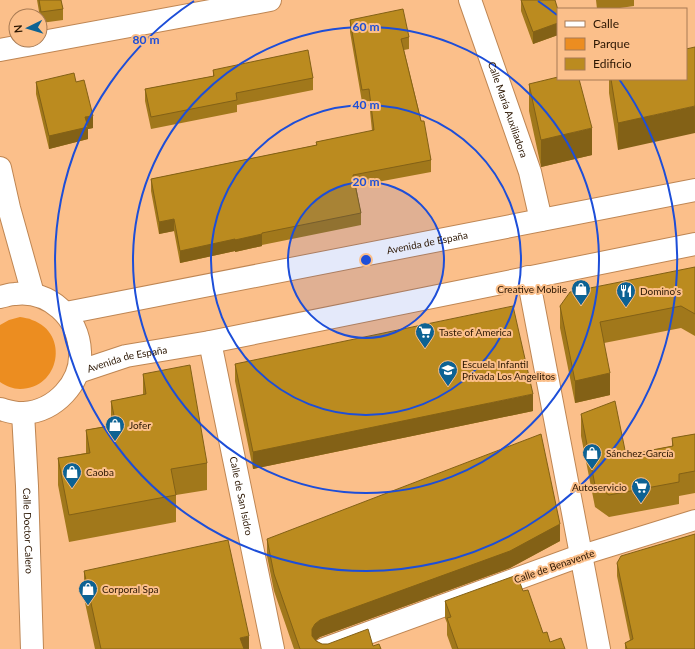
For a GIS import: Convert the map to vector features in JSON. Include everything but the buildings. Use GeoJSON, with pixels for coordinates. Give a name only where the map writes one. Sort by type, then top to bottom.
{"type":"FeatureCollection","features":[{"type":"Feature","properties":{"kind":"street"},"geometry":{"type":"LineString","coordinates":[[0,50],[270,0]]}},
{"type":"Feature","properties":{"kind":"street","name":"Calle María Auxiliadora"},"geometry":{"type":"LineString","coordinates":[[470,0],[530,172],[542,220]]}},
{"type":"Feature","properties":{"kind":"street"},"geometry":{"type":"LineString","coordinates":[[0,168],[9,208],[33,294]]}},
{"type":"Feature","properties":{"kind":"street","name":"Avenida de España"},"geometry":{"type":"LineString","coordinates":[[66,314],[695,190]]}},
{"type":"Feature","properties":{"kind":"street","name":"Avenida de España"},"geometry":{"type":"LineString","coordinates":[[78,372],[126,356],[210,342],[695,244]]}},
{"type":"Feature","properties":{"kind":"street"},"geometry":{"type":"LineString","coordinates":[[528,277],[599,649]]}},
{"type":"Feature","properties":{"kind":"street"},"geometry":{"type":"LineString","coordinates":[[0,297],[14,294],[33,294],[45,298],[56,305],[66,314],[76,331],[80,352],[78,372],[71,385],[62,396],[50,405],[37,411],[23,413],[10,412],[0,409]]}},
{"type":"Feature","properties":{"kind":"street","name":"Calle de San Isidro"},"geometry":{"type":"LineString","coordinates":[[210,342],[273,649]]}},
{"type":"Feature","properties":{"kind":"street","name":"Calle Doctor Calero"},"geometry":{"type":"LineString","coordinates":[[23,413],[27,486],[32,649]]}},
{"type":"Feature","properties":{"kind":"street","name":"Calle de Benavente"},"geometry":{"type":"LineString","coordinates":[[324,649],[582,555],[695,520]]}},
{"type":"Feature","properties":{"kind":"green space"},"geometry":{"type":"Polygon","coordinates":[[[20,317],[31,319],[44,327],[52,336],[55,348],[55,359],[51,371],[44,380],[34,387],[20,389],[10,387],[0,382],[0,325],[9,320],[20,317]]]}},
{"type":"Feature","properties":{"kind":"place","name":"Creative Mobile"},"geometry":{"type":"Point","coordinates":[581,306]}},
{"type":"Feature","properties":{"kind":"place","name":"Domino's"},"geometry":{"type":"Point","coordinates":[626,308]}},
{"type":"Feature","properties":{"kind":"place","name":"Taste of America"},"geometry":{"type":"Point","coordinates":[425,349]}},
{"type":"Feature","properties":{"kind":"place","name":"Escuela Infantil Privada Los Angelitos"},"geometry":{"type":"Point","coordinates":[448,387]}},
{"type":"Feature","properties":{"kind":"place","name":"Jofer"},"geometry":{"type":"Point","coordinates":[115,442]}},
{"type":"Feature","properties":{"kind":"place","name":"Sánchez-García"},"geometry":{"type":"Point","coordinates":[592,470]}},
{"type":"Feature","properties":{"kind":"place","name":"Caoba"},"geometry":{"type":"Point","coordinates":[72,489]}},
{"type":"Feature","properties":{"kind":"place","name":"Autoservicio"},"geometry":{"type":"Point","coordinates":[641,504]}},
{"type":"Feature","properties":{"kind":"place","name":"Corporal Spa"},"geometry":{"type":"Point","coordinates":[88,606]}}]}
